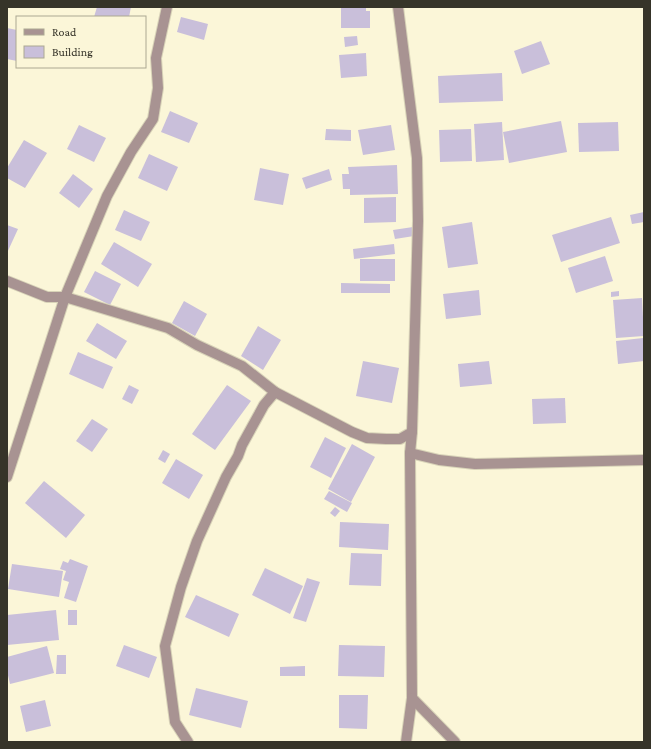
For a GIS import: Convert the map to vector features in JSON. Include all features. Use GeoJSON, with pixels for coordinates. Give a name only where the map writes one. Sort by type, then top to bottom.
{"type":"FeatureCollection","features":[{"type":"Feature","properties":{"kind":"street"},"geometry":{"type":"LineString","coordinates":[[7,477],[65,297],[107,196],[131,152],[153,119],[158,88],[156,58],[167,7]]}},
{"type":"Feature","properties":{"kind":"street"},"geometry":{"type":"LineString","coordinates":[[398,7],[417,158],[418,221],[412,432],[410,453],[412,698],[406,742]]}},
{"type":"Feature","properties":{"kind":"street"},"geometry":{"type":"LineString","coordinates":[[7,281],[47,297],[65,297],[168,328],[197,345],[242,366],[274,392],[352,432],[367,438],[400,439],[412,432]]}},
{"type":"Feature","properties":{"kind":"street"},"geometry":{"type":"LineString","coordinates":[[188,742],[175,722],[165,646],[181,588],[197,541],[242,445],[264,405],[274,392]]}},
{"type":"Feature","properties":{"kind":"street"},"geometry":{"type":"LineString","coordinates":[[410,453],[439,460],[475,464],[644,460]]}},
{"type":"Feature","properties":{"kind":"street"},"geometry":{"type":"LineString","coordinates":[[412,698],[455,742]]}},
{"type":"Feature","properties":{"kind":"building"},"geometry":{"type":"Polygon","coordinates":[[[97,7],[131,7],[129,16],[94,16],[97,7]]]}},
{"type":"Feature","properties":{"kind":"building"},"geometry":{"type":"Polygon","coordinates":[[[341,7],[366,7],[366,11],[370,11],[370,28],[341,28],[341,7]]]}},
{"type":"Feature","properties":{"kind":"building"},"geometry":{"type":"Polygon","coordinates":[[[181,17],[208,24],[204,40],[177,32],[181,17]]]}},
{"type":"Feature","properties":{"kind":"building"},"geometry":{"type":"Polygon","coordinates":[[[7,28],[16,30],[16,61],[7,59],[7,28]]]}},
{"type":"Feature","properties":{"kind":"building"},"geometry":{"type":"Polygon","coordinates":[[[357,36],[358,45],[345,47],[344,37],[357,36]]]}},
{"type":"Feature","properties":{"kind":"building"},"geometry":{"type":"Polygon","coordinates":[[[541,41],[550,64],[522,74],[514,51],[541,41]]]}},
{"type":"Feature","properties":{"kind":"building"},"geometry":{"type":"Polygon","coordinates":[[[366,53],[367,76],[341,78],[339,55],[366,53]]]}},
{"type":"Feature","properties":{"kind":"building"},"geometry":{"type":"Polygon","coordinates":[[[502,73],[503,101],[439,103],[438,76],[502,73]]]}},
{"type":"Feature","properties":{"kind":"building"},"geometry":{"type":"Polygon","coordinates":[[[170,111],[198,123],[189,143],[161,132],[170,111]]]}},
{"type":"Feature","properties":{"kind":"building"},"geometry":{"type":"Polygon","coordinates":[[[561,121],[567,152],[509,163],[503,132],[561,121]]]}},
{"type":"Feature","properties":{"kind":"building"},"geometry":{"type":"Polygon","coordinates":[[[502,122],[504,160],[476,162],[474,124],[502,122]]]}},
{"type":"Feature","properties":{"kind":"building"},"geometry":{"type":"Polygon","coordinates":[[[618,122],[619,151],[579,152],[578,123],[618,122]]]}},
{"type":"Feature","properties":{"kind":"building"},"geometry":{"type":"Polygon","coordinates":[[[79,125],[106,138],[94,162],[67,149],[79,125]]]}},
{"type":"Feature","properties":{"kind":"building"},"geometry":{"type":"Polygon","coordinates":[[[391,125],[395,150],[363,155],[358,130],[391,125]]]}},
{"type":"Feature","properties":{"kind":"building"},"geometry":{"type":"Polygon","coordinates":[[[326,129],[351,130],[351,141],[325,140],[326,129]]]}},
{"type":"Feature","properties":{"kind":"building"},"geometry":{"type":"Polygon","coordinates":[[[471,129],[472,161],[440,162],[439,130],[471,129]]]}},
{"type":"Feature","properties":{"kind":"building"},"geometry":{"type":"Polygon","coordinates":[[[24,140],[47,153],[25,188],[7,178],[7,168],[24,140]]]}},
{"type":"Feature","properties":{"kind":"building"},"geometry":{"type":"Polygon","coordinates":[[[149,154],[178,167],[167,191],[138,178],[149,154]]]}},
{"type":"Feature","properties":{"kind":"building"},"geometry":{"type":"Polygon","coordinates":[[[397,165],[398,194],[350,195],[350,189],[343,189],[342,174],[349,174],[348,167],[397,165]]]}},
{"type":"Feature","properties":{"kind":"building"},"geometry":{"type":"Polygon","coordinates":[[[260,168],[289,174],[283,205],[254,200],[260,168]]]}},
{"type":"Feature","properties":{"kind":"building"},"geometry":{"type":"Polygon","coordinates":[[[329,169],[332,180],[306,189],[302,178],[329,169]]]}},
{"type":"Feature","properties":{"kind":"building"},"geometry":{"type":"Polygon","coordinates":[[[73,174],[93,189],[79,208],[59,193],[73,174]]]}},
{"type":"Feature","properties":{"kind":"building"},"geometry":{"type":"Polygon","coordinates":[[[396,197],[396,222],[364,223],[364,198],[396,197]]]}},
{"type":"Feature","properties":{"kind":"building"},"geometry":{"type":"Polygon","coordinates":[[[124,210],[150,222],[141,241],[115,230],[124,210]]]}},
{"type":"Feature","properties":{"kind":"building"},"geometry":{"type":"Polygon","coordinates":[[[644,212],[644,222],[632,224],[630,215],[644,212]]]}},
{"type":"Feature","properties":{"kind":"building"},"geometry":{"type":"Polygon","coordinates":[[[611,217],[620,243],[561,262],[552,235],[611,217]]]}},
{"type":"Feature","properties":{"kind":"building"},"geometry":{"type":"Polygon","coordinates":[[[472,222],[478,264],[448,268],[442,227],[472,222]]]}},
{"type":"Feature","properties":{"kind":"building"},"geometry":{"type":"Polygon","coordinates":[[[7,225],[18,229],[7,253],[7,225]]]}},
{"type":"Feature","properties":{"kind":"building"},"geometry":{"type":"Polygon","coordinates":[[[413,227],[414,236],[395,239],[393,230],[413,227]]]}},
{"type":"Feature","properties":{"kind":"building"},"geometry":{"type":"Polygon","coordinates":[[[114,242],[152,264],[138,287],[101,264],[114,242]]]}},
{"type":"Feature","properties":{"kind":"building"},"geometry":{"type":"Polygon","coordinates":[[[394,244],[395,254],[354,259],[353,249],[394,244]]]}},
{"type":"Feature","properties":{"kind":"building"},"geometry":{"type":"Polygon","coordinates":[[[605,256],[613,281],[576,293],[568,268],[605,256]]]}},
{"type":"Feature","properties":{"kind":"building"},"geometry":{"type":"Polygon","coordinates":[[[360,259],[395,259],[395,281],[360,281],[360,259]]]}},
{"type":"Feature","properties":{"kind":"building"},"geometry":{"type":"Polygon","coordinates":[[[95,271],[121,284],[110,305],[84,292],[95,271]]]}},
{"type":"Feature","properties":{"kind":"building"},"geometry":{"type":"Polygon","coordinates":[[[341,283],[390,284],[390,293],[341,293],[341,283]]]}},
{"type":"Feature","properties":{"kind":"building"},"geometry":{"type":"Polygon","coordinates":[[[479,290],[481,315],[446,319],[443,294],[479,290]]]}},
{"type":"Feature","properties":{"kind":"building"},"geometry":{"type":"Polygon","coordinates":[[[619,291],[619,296],[611,297],[611,292],[619,291]]]}},
{"type":"Feature","properties":{"kind":"building"},"geometry":{"type":"Polygon","coordinates":[[[642,298],[644,336],[616,338],[613,300],[642,298]]]}},
{"type":"Feature","properties":{"kind":"building"},"geometry":{"type":"Polygon","coordinates":[[[184,301],[207,314],[195,336],[172,323],[184,301]]]}},
{"type":"Feature","properties":{"kind":"building"},"geometry":{"type":"Polygon","coordinates":[[[97,323],[127,341],[116,359],[86,341],[97,323]]]}},
{"type":"Feature","properties":{"kind":"building"},"geometry":{"type":"Polygon","coordinates":[[[258,326],[281,340],[263,370],[241,356],[258,326]]]}},
{"type":"Feature","properties":{"kind":"building"},"geometry":{"type":"Polygon","coordinates":[[[643,338],[644,361],[618,364],[616,341],[643,338]]]}},
{"type":"Feature","properties":{"kind":"building"},"geometry":{"type":"Polygon","coordinates":[[[78,352],[113,367],[103,389],[69,374],[78,352]]]}},
{"type":"Feature","properties":{"kind":"building"},"geometry":{"type":"Polygon","coordinates":[[[363,361],[399,368],[392,403],[356,396],[363,361]]]}},
{"type":"Feature","properties":{"kind":"building"},"geometry":{"type":"Polygon","coordinates":[[[489,361],[492,384],[460,387],[458,364],[489,361]]]}},
{"type":"Feature","properties":{"kind":"building"},"geometry":{"type":"Polygon","coordinates":[[[129,385],[139,390],[132,404],[122,399],[129,385]]]}},
{"type":"Feature","properties":{"kind":"building"},"geometry":{"type":"Polygon","coordinates":[[[227,385],[251,401],[215,450],[192,434],[227,385]]]}},
{"type":"Feature","properties":{"kind":"building"},"geometry":{"type":"Polygon","coordinates":[[[565,398],[566,423],[533,424],[532,399],[565,398]]]}},
{"type":"Feature","properties":{"kind":"building"},"geometry":{"type":"Polygon","coordinates":[[[92,419],[108,429],[92,452],[76,441],[92,419]]]}},
{"type":"Feature","properties":{"kind":"building"},"geometry":{"type":"Polygon","coordinates":[[[325,437],[346,448],[331,478],[310,467],[325,437]]]}},
{"type":"Feature","properties":{"kind":"building"},"geometry":{"type":"Polygon","coordinates":[[[352,444],[375,457],[351,502],[328,489],[352,444]]]}},
{"type":"Feature","properties":{"kind":"building"},"geometry":{"type":"Polygon","coordinates":[[[163,450],[170,454],[165,463],[158,459],[163,450]]]}},
{"type":"Feature","properties":{"kind":"building"},"geometry":{"type":"Polygon","coordinates":[[[176,459],[203,475],[189,499],[162,483],[176,459]]]}},
{"type":"Feature","properties":{"kind":"building"},"geometry":{"type":"Polygon","coordinates":[[[44,481],[85,515],[66,538],[25,503],[44,481]]]}},
{"type":"Feature","properties":{"kind":"building"},"geometry":{"type":"Polygon","coordinates":[[[329,491],[352,503],[347,512],[324,499],[329,491]]]}},
{"type":"Feature","properties":{"kind":"building"},"geometry":{"type":"Polygon","coordinates":[[[335,507],[340,511],[335,517],[330,513],[335,507]]]}},
{"type":"Feature","properties":{"kind":"building"},"geometry":{"type":"Polygon","coordinates":[[[340,522],[389,524],[388,550],[339,547],[340,522]]]}},
{"type":"Feature","properties":{"kind":"building"},"geometry":{"type":"Polygon","coordinates":[[[351,553],[382,554],[381,586],[349,585],[351,553]]]}},
{"type":"Feature","properties":{"kind":"building"},"geometry":{"type":"Polygon","coordinates":[[[70,559],[88,566],[76,602],[64,598],[69,582],[63,580],[66,571],[60,569],[63,561],[68,563],[70,559]]]}},
{"type":"Feature","properties":{"kind":"building"},"geometry":{"type":"Polygon","coordinates":[[[12,564],[63,571],[59,597],[8,589],[12,564]]]}},
{"type":"Feature","properties":{"kind":"building"},"geometry":{"type":"Polygon","coordinates":[[[265,568],[303,586],[290,614],[252,595],[265,568]]]}},
{"type":"Feature","properties":{"kind":"building"},"geometry":{"type":"Polygon","coordinates":[[[307,578],[320,582],[306,622],[293,618],[307,578]]]}},
{"type":"Feature","properties":{"kind":"building"},"geometry":{"type":"Polygon","coordinates":[[[196,595],[239,614],[229,637],[185,617],[196,595]]]}},
{"type":"Feature","properties":{"kind":"building"},"geometry":{"type":"Polygon","coordinates":[[[56,610],[59,640],[7,645],[7,615],[56,610]]]}},
{"type":"Feature","properties":{"kind":"building"},"geometry":{"type":"Polygon","coordinates":[[[68,610],[77,610],[77,625],[68,625],[68,610]]]}},
{"type":"Feature","properties":{"kind":"building"},"geometry":{"type":"Polygon","coordinates":[[[124,645],[157,657],[149,678],[116,666],[124,645]]]}},
{"type":"Feature","properties":{"kind":"building"},"geometry":{"type":"Polygon","coordinates":[[[339,645],[385,646],[384,677],[338,676],[339,645]]]}},
{"type":"Feature","properties":{"kind":"building"},"geometry":{"type":"Polygon","coordinates":[[[47,646],[54,673],[10,684],[7,671],[7,657],[47,646]]]}},
{"type":"Feature","properties":{"kind":"building"},"geometry":{"type":"Polygon","coordinates":[[[57,655],[66,655],[66,674],[56,674],[57,655]]]}},
{"type":"Feature","properties":{"kind":"building"},"geometry":{"type":"Polygon","coordinates":[[[305,666],[305,676],[280,676],[280,667],[305,666]]]}},
{"type":"Feature","properties":{"kind":"building"},"geometry":{"type":"Polygon","coordinates":[[[196,688],[248,701],[241,728],[189,715],[196,688]]]}},
{"type":"Feature","properties":{"kind":"building"},"geometry":{"type":"Polygon","coordinates":[[[339,695],[368,695],[367,729],[339,728],[339,695]]]}},
{"type":"Feature","properties":{"kind":"building"},"geometry":{"type":"Polygon","coordinates":[[[45,700],[51,726],[26,732],[20,706],[45,700]]]}}]}
